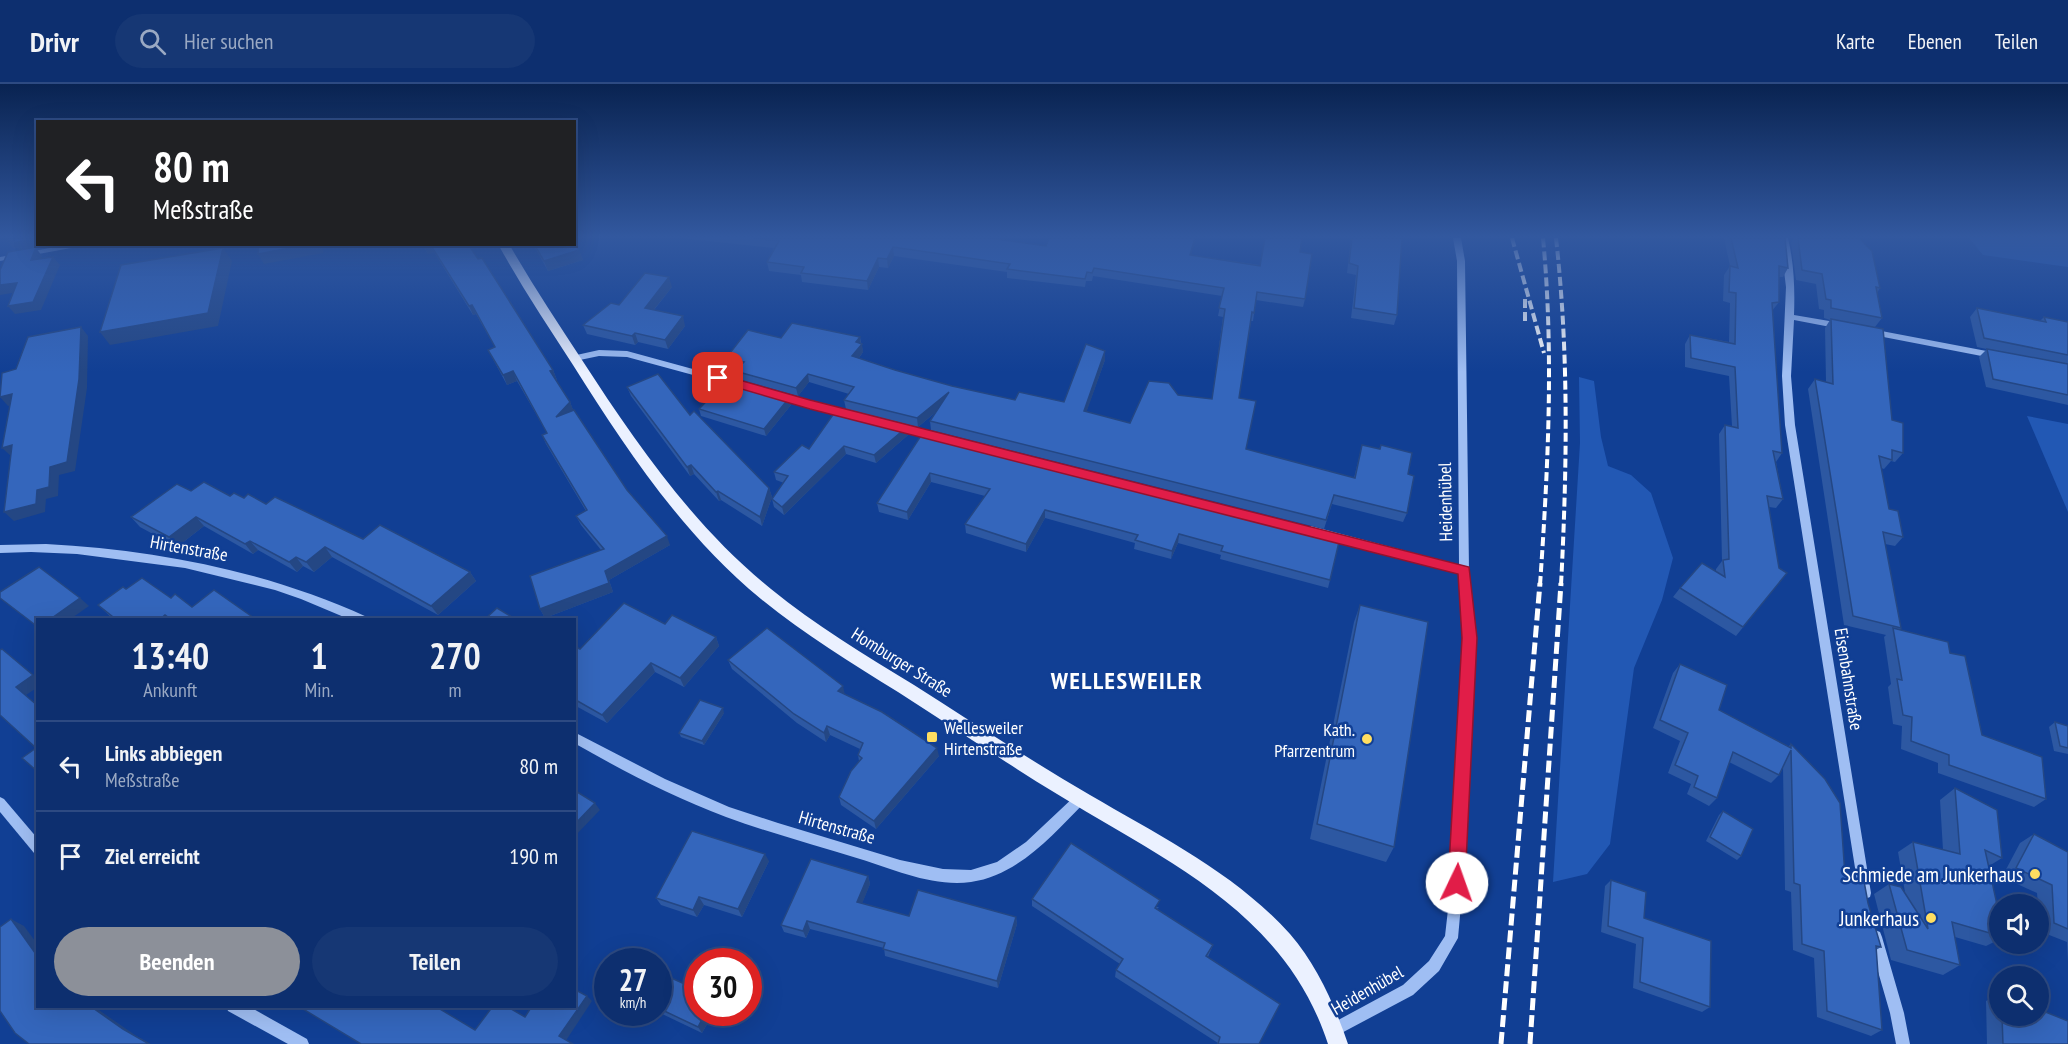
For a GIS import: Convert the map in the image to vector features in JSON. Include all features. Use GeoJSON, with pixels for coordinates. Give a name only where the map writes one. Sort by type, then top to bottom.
{"type":"FeatureCollection","features":[{"type":"Feature","properties":{"kind":"main road","name":"Homburger Straße"},"geometry":{"type":"LineString","coordinates":[[528,283],[575,358],[652,470],[704,534],[764,592],[831,641],[1080,799],[1186,862],[1249,907],[1284,942],[1303,971],[1336,1037]]}},
{"type":"Feature","properties":{"kind":"street","name":"Heidenhübel"},"geometry":{"type":"LineString","coordinates":[[1336,1037],[1408,990],[1434,966],[1451,938],[1457,883],[1469,638],[1464,570],[1461,283]]}},
{"type":"Feature","properties":{"kind":"street","name":"Eisenbahnstraße"},"geometry":{"type":"LineString","coordinates":[[1789,283],[1791,316],[1787,370],[1790,425],[1867,909]]}},
{"type":"Feature","properties":{"kind":"street"},"geometry":{"type":"LineString","coordinates":[[1791,316],[1849,327]]}},
{"type":"Feature","properties":{"kind":"street"},"geometry":{"type":"LineString","coordinates":[[1860,330],[2010,358]]}},
{"type":"Feature","properties":{"kind":"street"},"geometry":{"type":"LineString","coordinates":[[575,358],[599,353],[627,354],[753,388]]}},
{"type":"Feature","properties":{"kind":"street"},"geometry":{"type":"LineString","coordinates":[[764,392],[856,416]]}},
{"type":"Feature","properties":{"kind":"street"},"geometry":{"type":"LineString","coordinates":[[890,424],[947,439]]}},
{"type":"Feature","properties":{"kind":"street"},"geometry":{"type":"LineString","coordinates":[[1304,528],[1464,570]]}},
{"type":"Feature","properties":{"kind":"street","name":"Hirtenstraße"},"geometry":{"type":"LineString","coordinates":[[0,549],[41,548],[164,560],[253,578],[322,600],[359,618]]}},
{"type":"Feature","properties":{"kind":"street","name":"Hirtenstraße"},"geometry":{"type":"LineString","coordinates":[[576,738],[655,782],[719,808],[751,820],[933,874],[972,876],[1005,864],[1040,839],[1080,799]]}},
{"type":"Feature","properties":{"kind":"street"},"geometry":{"type":"LineString","coordinates":[[0,803],[36,847]]}},
{"type":"Feature","properties":{"kind":"street"},"geometry":{"type":"LineString","coordinates":[[1873,929],[1897,1013],[1902,1044]]}},
{"type":"Feature","properties":{"kind":"street"},"geometry":{"type":"LineString","coordinates":[[237,1008],[302,1044]]}},
{"type":"Feature","properties":{"kind":"shaded area"},"geometry":{"type":"Polygon","coordinates":[[[1579,377],[1594,381],[1601,437],[1608,466],[1631,475],[1651,493],[1673,558],[1662,600],[1634,668],[1610,844],[1587,874],[1553,882],[1580,443],[1579,377]]]}},
{"type":"Feature","properties":{"kind":"shaded area"},"geometry":{"type":"Polygon","coordinates":[[[2027,416],[2068,424],[2068,512],[2027,416]]]}},
{"type":"Feature","properties":{"kind":"building"},"geometry":{"type":"Polygon","coordinates":[[[0,283],[42,283],[33,302],[8,306],[17,283],[0,285],[0,283]]]}},
{"type":"Feature","properties":{"kind":"building"},"geometry":{"type":"Polygon","coordinates":[[[115,283],[215,283],[208,313],[100,332],[115,283]]]}},
{"type":"Feature","properties":{"kind":"building"},"geometry":{"type":"Polygon","coordinates":[[[454,283],[498,283],[553,370],[550,371],[570,402],[556,417],[574,410],[627,490],[667,536],[605,571],[609,583],[540,609],[530,576],[604,549],[576,516],[587,510],[542,435],[547,433],[513,371],[503,375],[488,350],[495,347],[472,305],[469,306],[454,283]]]}},
{"type":"Feature","properties":{"kind":"building"},"geometry":{"type":"Polygon","coordinates":[[[637,283],[665,283],[645,308],[683,316],[665,340],[635,333],[632,336],[583,325],[611,303],[619,305],[637,283]]]}},
{"type":"Feature","properties":{"kind":"building"},"geometry":{"type":"Polygon","coordinates":[[[1190,283],[1308,283],[1305,299],[1257,292],[1239,398],[1256,401],[1246,449],[1355,478],[1362,445],[1380,449],[1381,445],[1412,453],[1408,474],[1414,476],[1407,513],[1334,495],[1326,520],[930,421],[949,392],[917,418],[844,400],[854,387],[808,374],[796,388],[735,371],[744,362],[726,358],[748,330],[781,338],[792,323],[860,337],[856,342],[862,344],[852,356],[895,370],[1015,400],[1019,392],[1064,402],[1086,344],[1105,351],[1084,411],[1130,423],[1149,381],[1169,383],[1178,395],[1212,399],[1225,309],[1219,308],[1224,288],[1190,283]]]}},
{"type":"Feature","properties":{"kind":"building"},"geometry":{"type":"Polygon","coordinates":[[[1356,283],[1399,283],[1397,315],[1354,308],[1356,283]]]}},
{"type":"Feature","properties":{"kind":"building"},"geometry":{"type":"Polygon","coordinates":[[[1729,283],[1779,283],[1779,302],[1772,303],[1782,453],[1773,451],[1783,499],[1767,496],[1779,568],[1787,573],[1743,627],[1680,588],[1702,563],[1725,577],[1723,560],[1729,559],[1725,425],[1738,428],[1735,367],[1691,358],[1690,335],[1735,344],[1736,293],[1729,292],[1729,283]]]}},
{"type":"Feature","properties":{"kind":"building"},"geometry":{"type":"Polygon","coordinates":[[[1823,283],[1879,283],[1880,288],[1876,287],[1882,318],[1831,308],[1831,300],[1826,299],[1823,283]]]}},
{"type":"Feature","properties":{"kind":"building"},"geometry":{"type":"Polygon","coordinates":[[[1977,308],[2046,322],[2044,317],[2068,322],[2068,355],[1984,338],[1977,308]]]}},
{"type":"Feature","properties":{"kind":"building"},"geometry":{"type":"Polygon","coordinates":[[[1831,319],[1883,329],[1892,420],[1903,423],[1903,453],[1892,450],[1892,460],[1879,456],[1889,509],[1898,511],[1903,537],[1883,532],[1901,628],[1853,616],[1815,379],[1833,384],[1831,319]]]}},
{"type":"Feature","properties":{"kind":"building"},"geometry":{"type":"Polygon","coordinates":[[[81,327],[79,379],[67,462],[50,467],[49,487],[37,490],[36,504],[4,512],[12,445],[2,448],[12,394],[0,397],[2,373],[16,369],[28,337],[81,327]]]}},
{"type":"Feature","properties":{"kind":"building"},"geometry":{"type":"Polygon","coordinates":[[[1987,349],[2068,364],[2068,395],[1993,379],[1987,349]]]}},
{"type":"Feature","properties":{"kind":"building"},"geometry":{"type":"Polygon","coordinates":[[[658,374],[690,415],[694,411],[769,488],[760,517],[718,491],[716,492],[691,465],[687,467],[627,387],[658,374]]]}},
{"type":"Feature","properties":{"kind":"building"},"geometry":{"type":"Polygon","coordinates":[[[727,380],[789,398],[764,429],[699,409],[727,380]]]}},
{"type":"Feature","properties":{"kind":"building"},"geometry":{"type":"Polygon","coordinates":[[[837,409],[907,427],[874,455],[844,446],[782,507],[772,499],[788,476],[774,472],[802,445],[809,449],[837,409]]]}},
{"type":"Feature","properties":{"kind":"building"},"geometry":{"type":"Polygon","coordinates":[[[924,431],[1323,532],[1321,538],[1339,542],[1330,580],[1221,551],[1223,546],[1179,534],[1172,551],[1135,540],[1138,535],[1045,510],[1026,544],[965,524],[990,489],[930,473],[907,512],[877,503],[924,431]]]}},
{"type":"Feature","properties":{"kind":"building"},"geometry":{"type":"Polygon","coordinates":[[[204,482],[230,496],[234,493],[244,498],[248,494],[266,504],[275,497],[363,539],[380,525],[470,572],[431,606],[325,547],[306,562],[296,557],[289,562],[250,541],[245,544],[196,517],[169,537],[131,517],[177,484],[191,491],[204,482]]]}},
{"type":"Feature","properties":{"kind":"building"},"geometry":{"type":"Polygon","coordinates":[[[39,567],[80,598],[52,618],[36,618],[36,625],[0,598],[0,592],[39,567]]]}},
{"type":"Feature","properties":{"kind":"building"},"geometry":{"type":"Polygon","coordinates":[[[142,578],[171,598],[175,594],[192,607],[214,590],[254,618],[169,618],[165,615],[161,618],[114,618],[98,605],[123,587],[126,589],[142,578]]]}},
{"type":"Feature","properties":{"kind":"building"},"geometry":{"type":"Polygon","coordinates":[[[624,603],[665,624],[672,615],[716,637],[680,678],[651,663],[602,715],[576,700],[576,647],[580,649],[624,603]]]}},
{"type":"Feature","properties":{"kind":"building","name":"Kath. Pfarrzentrum"},"geometry":{"type":"Polygon","coordinates":[[[1360,605],[1428,622],[1394,847],[1317,824],[1360,605]]]}},
{"type":"Feature","properties":{"kind":"building"},"geometry":{"type":"Polygon","coordinates":[[[497,608],[514,618],[486,618],[497,608]]]}},
{"type":"Feature","properties":{"kind":"building"},"geometry":{"type":"Polygon","coordinates":[[[767,628],[843,686],[838,691],[882,712],[937,748],[874,821],[839,797],[851,771],[862,758],[858,755],[863,743],[827,726],[824,733],[794,714],[728,660],[767,628]]]}},
{"type":"Feature","properties":{"kind":"building"},"geometry":{"type":"Polygon","coordinates":[[[1893,628],[1948,642],[1950,653],[1965,656],[1982,735],[2042,757],[2046,799],[1949,765],[1949,755],[1911,741],[1912,717],[1903,715],[1897,679],[1902,680],[1893,628]]]}},
{"type":"Feature","properties":{"kind":"building"},"geometry":{"type":"Polygon","coordinates":[[[2,649],[33,675],[16,687],[36,704],[36,748],[0,715],[0,650],[2,649]]]}},
{"type":"Feature","properties":{"kind":"building"},"geometry":{"type":"Polygon","coordinates":[[[1680,664],[1727,685],[1719,710],[1791,748],[1791,744],[1825,779],[1840,803],[1845,876],[1864,881],[1881,947],[1876,946],[1882,1030],[1827,1011],[1824,951],[1802,944],[1800,885],[1794,883],[1791,750],[1779,775],[1733,752],[1717,798],[1694,787],[1698,776],[1675,765],[1688,733],[1660,720],[1680,664]]]}},
{"type":"Feature","properties":{"kind":"building"},"geometry":{"type":"Polygon","coordinates":[[[700,700],[723,708],[702,741],[679,733],[700,700]]]}},
{"type":"Feature","properties":{"kind":"building"},"geometry":{"type":"Polygon","coordinates":[[[2055,722],[2068,726],[2068,748],[2060,746],[2055,722]]]}},
{"type":"Feature","properties":{"kind":"building"},"geometry":{"type":"Polygon","coordinates":[[[36,748],[36,770],[22,758],[36,748]]]}},
{"type":"Feature","properties":{"kind":"building"},"geometry":{"type":"Polygon","coordinates":[[[1955,788],[1997,810],[2002,858],[1985,850],[1995,894],[1989,894],[1989,933],[1952,922],[1960,965],[1907,950],[1889,884],[1901,887],[1928,929],[1913,842],[1960,854],[1955,788]]]}},
{"type":"Feature","properties":{"kind":"building"},"geometry":{"type":"Polygon","coordinates":[[[576,791],[595,803],[576,823],[576,791]]]}},
{"type":"Feature","properties":{"kind":"building"},"geometry":{"type":"Polygon","coordinates":[[[1723,811],[1753,829],[1741,856],[1710,837],[1723,811]]]}},
{"type":"Feature","properties":{"kind":"building"},"geometry":{"type":"Polygon","coordinates":[[[692,831],[765,854],[738,909],[699,897],[693,910],[656,898],[692,831]]]}},
{"type":"Feature","properties":{"kind":"building"},"geometry":{"type":"Polygon","coordinates":[[[2034,834],[2068,852],[2068,929],[2054,923],[2052,885],[2016,868],[2034,834]]]}},
{"type":"Feature","properties":{"kind":"building"},"geometry":{"type":"Polygon","coordinates":[[[1071,843],[1160,900],[1155,908],[1213,945],[1206,956],[1280,1004],[1259,1044],[1218,1044],[1220,1037],[1116,970],[1123,959],[1032,899],[1071,843]]]}},
{"type":"Feature","properties":{"kind":"building"},"geometry":{"type":"Polygon","coordinates":[[[811,859],[868,876],[857,902],[909,916],[918,890],[1016,917],[997,981],[883,949],[885,943],[807,921],[803,931],[781,925],[811,859]]]}},
{"type":"Feature","properties":{"kind":"building"},"geometry":{"type":"Polygon","coordinates":[[[1611,880],[1646,892],[1644,918],[1711,941],[1710,1007],[1640,982],[1643,938],[1608,926],[1611,880]]]}},
{"type":"Feature","properties":{"kind":"building"},"geometry":{"type":"Polygon","coordinates":[[[11,919],[36,954],[36,1008],[93,1008],[149,1044],[29,1044],[15,1033],[0,1011],[0,927],[11,919]]]}},
{"type":"Feature","properties":{"kind":"building"},"geometry":{"type":"Polygon","coordinates":[[[672,978],[684,984],[684,1020],[672,1015],[672,978]]]}},
{"type":"Feature","properties":{"kind":"building"},"geometry":{"type":"Polygon","coordinates":[[[576,990],[587,996],[559,1036],[573,1044],[361,1044],[301,1008],[438,1008],[475,1030],[492,1008],[509,1008],[525,1017],[531,1008],[576,1008],[576,990]]]}},
{"type":"Feature","properties":{"kind":"building"},"geometry":{"type":"Polygon","coordinates":[[[2049,1013],[2068,1021],[2068,1044],[2003,1044],[2002,1026],[2049,1026],[2049,1013]]]}},
{"type":"Feature","properties":{"kind":"railway"},"geometry":{"type":"LineString","coordinates":[[1524,283],[1544,353]]}},
{"type":"Feature","properties":{"kind":"railway"},"geometry":{"type":"LineString","coordinates":[[1540,585],[1549,412],[1546,283]]}},
{"type":"Feature","properties":{"kind":"railway"},"geometry":{"type":"LineString","coordinates":[[1560,283],[1566,412],[1561,585]]}},
{"type":"Feature","properties":{"kind":"railway"},"geometry":{"type":"LineString","coordinates":[[1525,299],[1525,323]]}},
{"type":"Feature","properties":{"kind":"railway"},"geometry":{"type":"LineString","coordinates":[[1501,1044],[1540,583]]}},
{"type":"Feature","properties":{"kind":"railway"},"geometry":{"type":"LineString","coordinates":[[1530,1044],[1561,583]]}},
{"type":"Feature","properties":{"kind":"place","name":"Wellesweiler Hirtenstraße"},"geometry":{"type":"Point","coordinates":[932,737]}},
{"type":"Feature","properties":{"kind":"place","name":"Kath. Pfarrzentrum"},"geometry":{"type":"Point","coordinates":[1367,739]}},
{"type":"Feature","properties":{"kind":"place","name":"Schmiede am Junkerhaus"},"geometry":{"type":"Point","coordinates":[2035,874]}},
{"type":"Feature","properties":{"kind":"place","name":"Junkerhaus"},"geometry":{"type":"Point","coordinates":[1931,918]}},
{"type":"Feature","properties":{"kind":"district","name":"WELLESWEILER"},"geometry":{"type":"Point","coordinates":[1127,680]}},
{"type":"Feature","properties":{"kind":"route"},"geometry":{"type":"LineString","coordinates":[[718,378],[810,405],[1464,570],[1469,638],[1457,883]]}}]}
